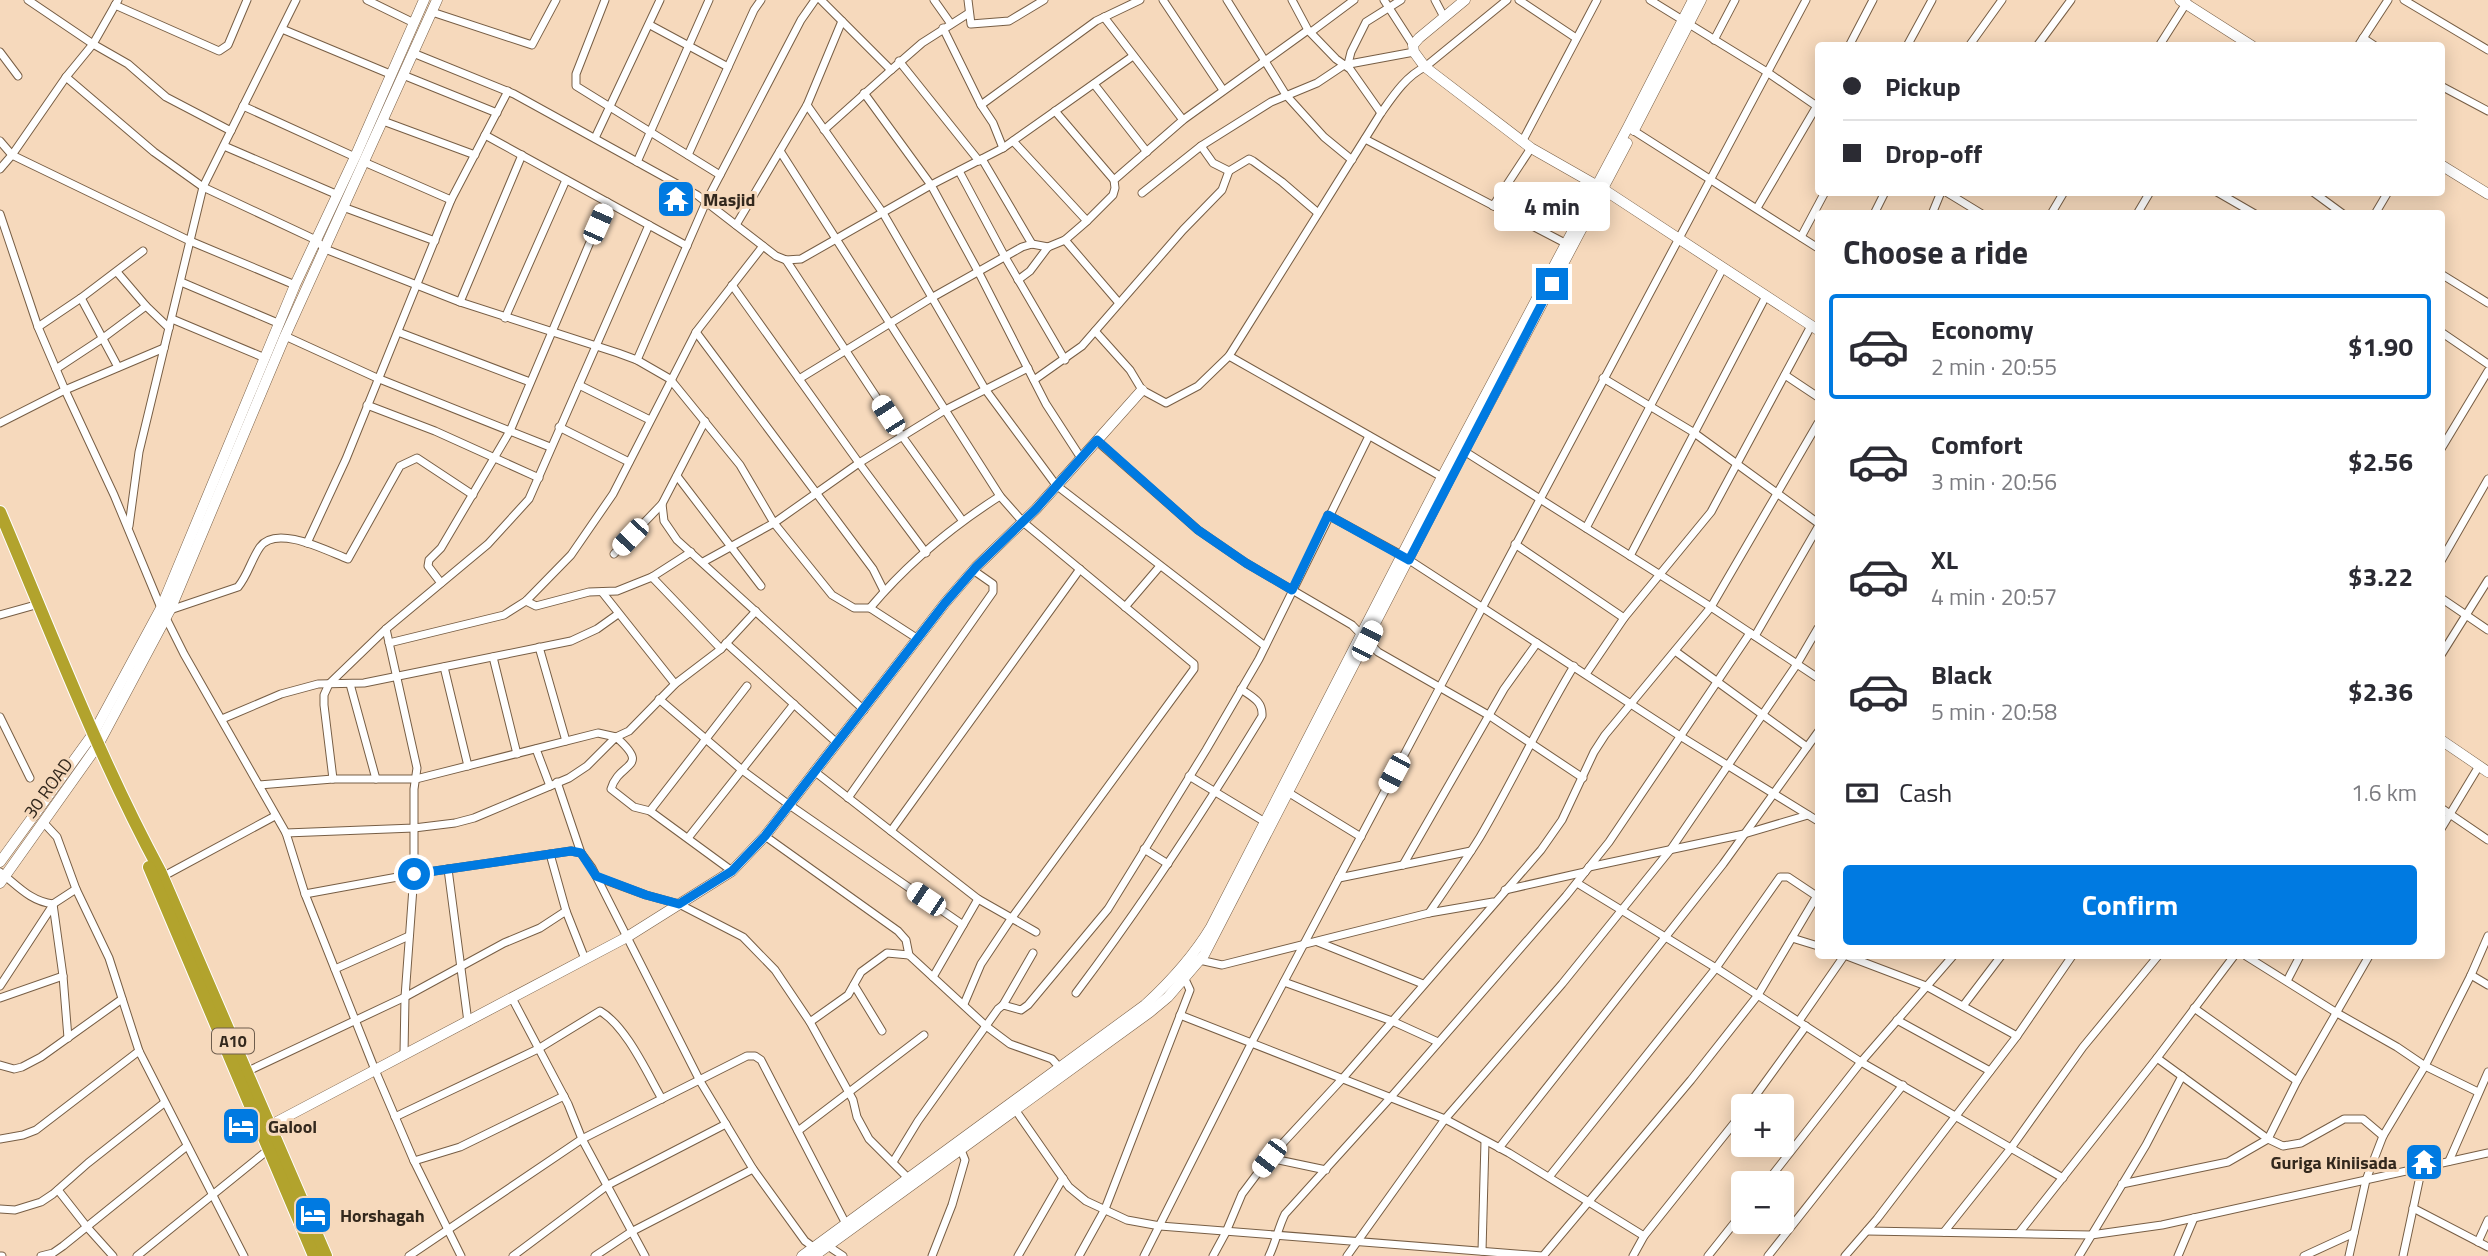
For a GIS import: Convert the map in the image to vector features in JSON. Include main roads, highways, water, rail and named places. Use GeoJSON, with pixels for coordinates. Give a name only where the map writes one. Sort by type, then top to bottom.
{"type":"FeatureCollection","features":[{"type":"Feature","properties":{"kind":"highway","name":"A10"},"geometry":{"type":"LineString","coordinates":[[0,512],[95,740],[162,877],[326,1256]]}},
{"type":"Feature","properties":{"kind":"highway","name":"A10"},"geometry":{"type":"LineString","coordinates":[[136,827],[157,887],[314,1256]]}},
{"type":"Feature","properties":{"kind":"main road"},"geometry":{"type":"LineString","coordinates":[[95,740],[166,612],[343,207],[390,74],[424,0]]}},
{"type":"Feature","properties":{"kind":"main road"},"geometry":{"type":"LineString","coordinates":[[166,612],[295,285],[338,195],[383,121],[437,0]]}},
{"type":"Feature","properties":{"kind":"main road"},"geometry":{"type":"LineString","coordinates":[[1465,0],[1444,17],[1414,49],[1425,67],[1527,145],[1600,188],[1815,328]]}},
{"type":"Feature","properties":{"kind":"main road"},"geometry":{"type":"LineString","coordinates":[[819,1248],[846,1224],[909,1179],[1150,1012],[1218,931],[1285,790],[1631,129],[1693,0]]}},
{"type":"Feature","properties":{"kind":"main road"},"geometry":{"type":"LineString","coordinates":[[1684,23],[1701,0]]}},
{"type":"Feature","properties":{"kind":"main road"},"geometry":{"type":"LineString","coordinates":[[2185,1],[2238,42]]}},
{"type":"Feature","properties":{"kind":"main road"},"geometry":{"type":"LineString","coordinates":[[2445,167],[2488,194]]}},
{"type":"Feature","properties":{"kind":"main road"},"geometry":{"type":"LineString","coordinates":[[1406,558],[1442,477],[1564,243],[1600,188]]}},
{"type":"Feature","properties":{"kind":"main road"},"geometry":{"type":"LineString","coordinates":[[269,1126],[627,937],[732,871],[765,836],[973,570],[1023,522],[1142,390]]}},
{"type":"Feature","properties":{"kind":"main road","name":"30 ROAD"},"geometry":{"type":"LineString","coordinates":[[2,877],[43,822],[95,740]]}},
{"type":"Feature","properties":{"kind":"main road","name":"30 ROAD"},"geometry":{"type":"LineString","coordinates":[[0,862],[95,740]]}},
{"type":"Feature","properties":{"kind":"main road"},"geometry":{"type":"LineString","coordinates":[[2445,743],[2484,769]]}},
{"type":"Feature","properties":{"kind":"main road"},"geometry":{"type":"LineString","coordinates":[[1195,959],[1265,822],[1285,790]]}},
{"type":"Feature","properties":{"kind":"main road"},"geometry":{"type":"LineString","coordinates":[[802,1256],[819,1248],[961,1150],[1060,1068],[1183,975]]}},
{"type":"Feature","properties":{"kind":"place","name":"Masjid"},"geometry":{"type":"Point","coordinates":[676,199]}},
{"type":"Feature","properties":{"kind":"place","name":"Galool"},"geometry":{"type":"Point","coordinates":[241,1126]}},
{"type":"Feature","properties":{"kind":"place","name":"Guriga Kiniisada"},"geometry":{"type":"Point","coordinates":[2424,1162]}},
{"type":"Feature","properties":{"kind":"place","name":"Horshagah"},"geometry":{"type":"Point","coordinates":[313,1215]}}]}
